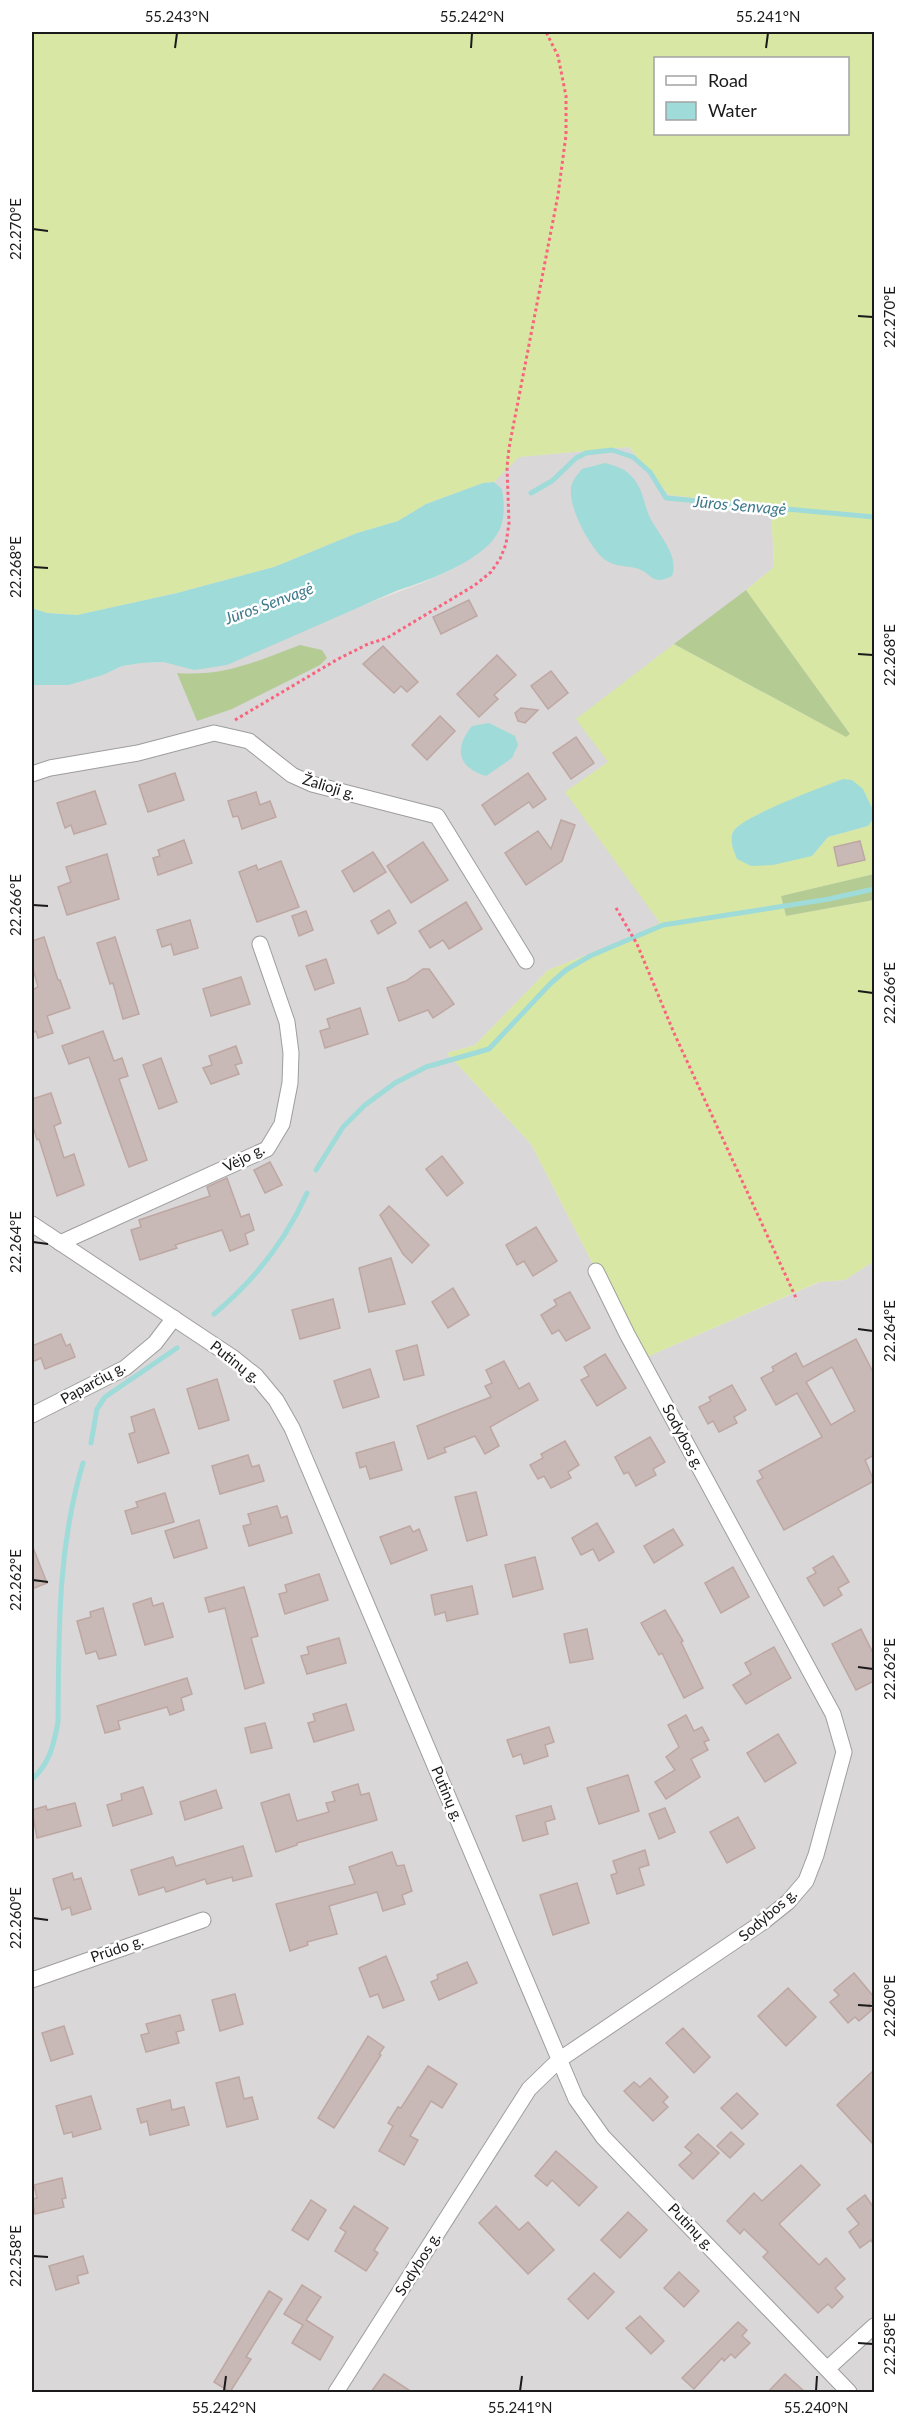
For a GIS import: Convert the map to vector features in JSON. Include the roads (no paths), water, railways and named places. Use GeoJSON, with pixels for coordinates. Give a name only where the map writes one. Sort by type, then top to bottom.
{"type":"FeatureCollection","features":[{"type":"Feature","properties":{"kind":"street","name":"Žalioji g."},"geometry":{"type":"LineString","coordinates":[[32,774],[50,768],[138,753],[214,733],[249,741],[292,775],[312,784],[437,816],[526,961]]}},
{"type":"Feature","properties":{"kind":"street","name":"Vėjo g."},"geometry":{"type":"LineString","coordinates":[[60,1244],[267,1149],[282,1124],[290,1083],[291,1053],[287,1022],[260,944]]}},
{"type":"Feature","properties":{"kind":"street","name":"Putinų g."},"geometry":{"type":"LineString","coordinates":[[32,1224],[232,1357],[256,1376],[276,1400],[292,1428],[576,2099],[603,2137],[849,2392]]}},
{"type":"Feature","properties":{"kind":"street","name":"Sodybos g."},"geometry":{"type":"LineString","coordinates":[[336,2392],[529,2089],[559,2060],[734,1943],[788,1902],[806,1881],[816,1855],[844,1752],[833,1714],[627,1334],[596,1271]]}},
{"type":"Feature","properties":{"kind":"street","name":"Paparčių g."},"geometry":{"type":"LineString","coordinates":[[32,1415],[125,1368],[154,1343],[174,1318]]}},
{"type":"Feature","properties":{"kind":"street","name":"Prūdo g."},"geometry":{"type":"LineString","coordinates":[[32,1980],[203,1920]]}},
{"type":"Feature","properties":{"kind":"street"},"geometry":{"type":"LineString","coordinates":[[827,2369],[874,2326]]}},
{"type":"Feature","properties":{"kind":"water"},"geometry":{"type":"Polygon","coordinates":[[[605,463],[627,472],[638,486],[651,520],[670,551],[674,567],[672,576],[659,580],[641,570],[611,563],[604,559],[587,538],[574,510],[571,486],[582,469],[605,463]]]}},
{"type":"Feature","properties":{"kind":"water"},"geometry":{"type":"Polygon","coordinates":[[[494,482],[502,489],[504,507],[501,526],[495,538],[471,558],[440,575],[396,591],[227,665],[194,670],[163,662],[142,663],[122,666],[103,675],[69,685],[32,685],[32,608],[47,613],[77,615],[177,593],[274,567],[357,533],[398,521],[426,504],[483,483],[494,482]]]}},
{"type":"Feature","properties":{"kind":"water"},"geometry":{"type":"Polygon","coordinates":[[[489,723],[515,736],[518,745],[512,758],[486,776],[476,772],[464,762],[461,749],[466,734],[472,726],[489,723]]]}},
{"type":"Feature","properties":{"kind":"water"},"geometry":{"type":"Polygon","coordinates":[[[843,779],[852,780],[863,789],[874,812],[873,819],[868,826],[828,837],[812,856],[773,865],[751,866],[737,859],[732,839],[733,832],[738,826],[783,803],[843,779]]]}},
{"type":"Feature","properties":{"kind":"waterway","name":"Jūros Senvagė"},"geometry":{"type":"LineString","coordinates":[[531,493],[552,481],[576,458],[586,453],[612,450],[633,457],[650,472],[666,498],[874,517]]}},
{"type":"Feature","properties":{"kind":"waterway"},"geometry":{"type":"LineString","coordinates":[[316,1170],[343,1127],[365,1105],[395,1083],[426,1067],[489,1049],[550,984],[566,970],[590,956],[663,925],[829,899],[874,889]]}},
{"type":"Feature","properties":{"kind":"waterway"},"geometry":{"type":"LineString","coordinates":[[214,1314],[243,1288],[268,1259],[289,1228],[307,1193]]}},
{"type":"Feature","properties":{"kind":"waterway"},"geometry":{"type":"LineString","coordinates":[[91,1443],[97,1409],[105,1397],[177,1348]]}},
{"type":"Feature","properties":{"kind":"waterway"},"geometry":{"type":"LineString","coordinates":[[32,1779],[47,1761],[58,1722],[59,1624],[64,1560],[68,1527],[83,1463]]}}]}
